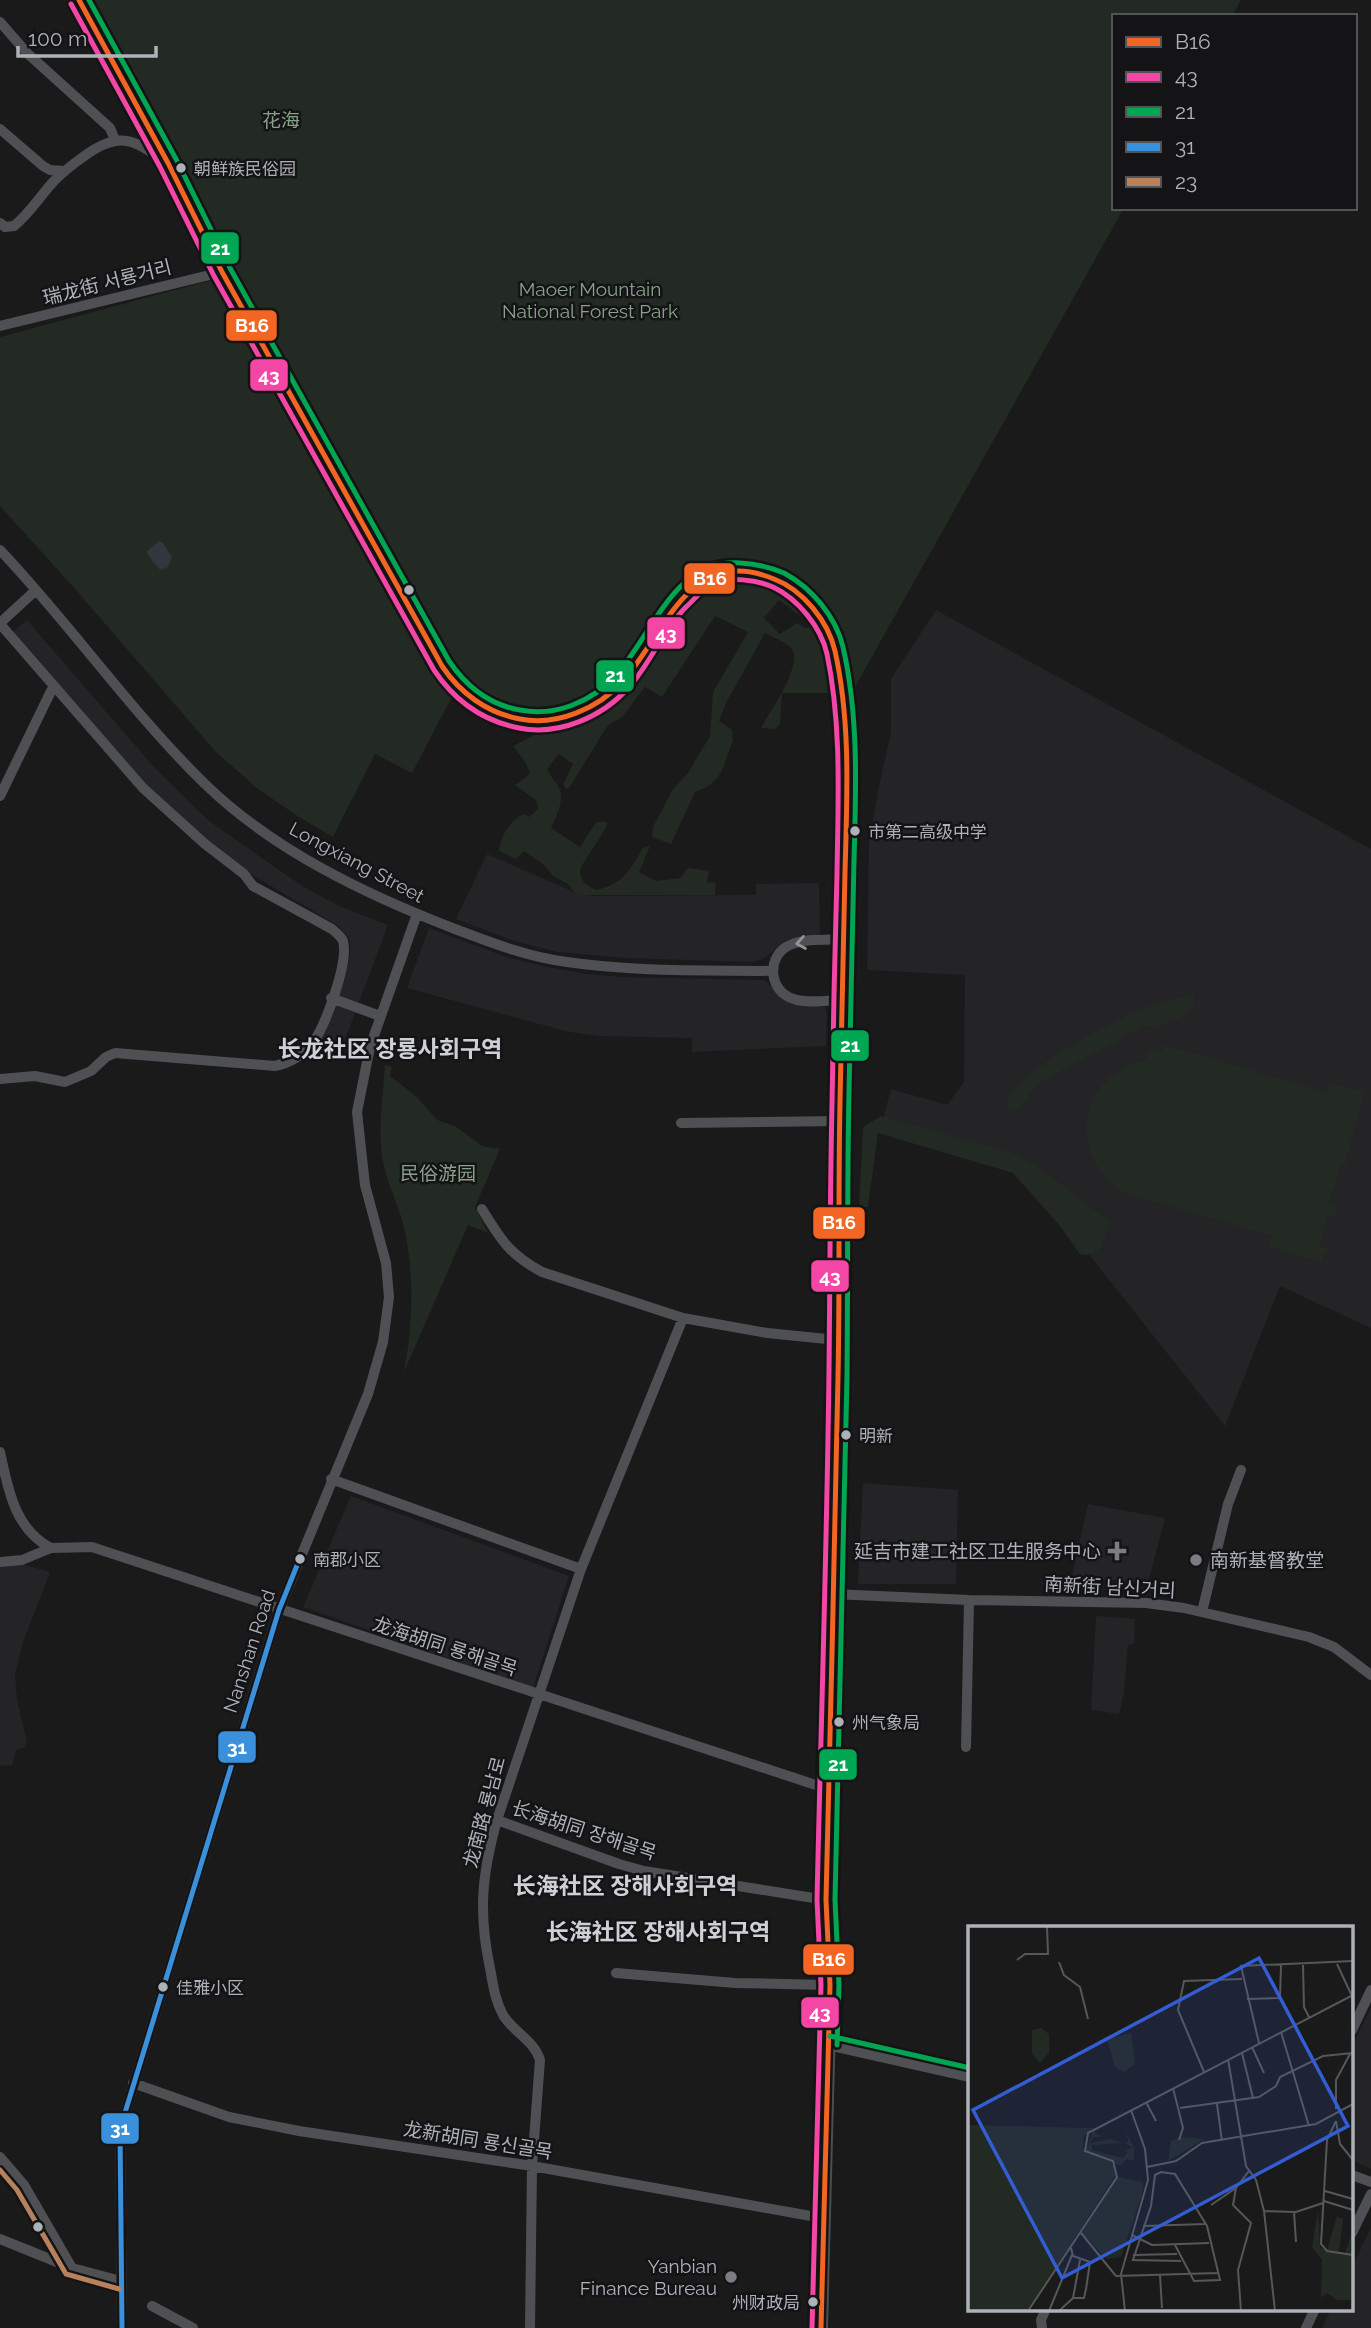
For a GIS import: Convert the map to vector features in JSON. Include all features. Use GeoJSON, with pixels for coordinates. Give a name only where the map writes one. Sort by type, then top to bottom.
{"type":"FeatureCollection","features":[{"type":"Feature","properties":{"kind":"main road"},"geometry":{"type":"LineString","coordinates":[[79,0],[168,163],[222,272],[442,666],[454,684],[468,697],[493,711],[523,721],[547,721],[576,715],[622,682],[672,609],[709,575],[732,571],[756,573],[776,579],[795,590],[820,616],[829,631],[840,673],[846,733],[838,1373],[826,1900],[830,1985],[821,2328]]}},
{"type":"Feature","properties":{"kind":"street"},"geometry":{"type":"LineString","coordinates":[[0,22],[27,53],[110,128],[116,140]]}},
{"type":"Feature","properties":{"kind":"street"},"geometry":{"type":"LineString","coordinates":[[0,129],[43,166],[50,170],[64,171]]}},
{"type":"Feature","properties":{"kind":"street"},"geometry":{"type":"LineString","coordinates":[[0,223],[5,228],[14,226],[64,171],[98,146],[116,140],[137,144],[168,163]]}},
{"type":"Feature","properties":{"kind":"street","name":"瑞龙街 서룡거리"},"geometry":{"type":"LineString","coordinates":[[0,326],[222,272]]}},
{"type":"Feature","properties":{"kind":"street","name":"Longxiang Street"},"geometry":{"type":"LineString","coordinates":[[0,550],[133,706],[205,784],[266,834],[346,881],[417,914],[498,945],[564,962],[615,968],[773,971]]}},
{"type":"Feature","properties":{"kind":"street"},"geometry":{"type":"LineString","coordinates":[[0,1079],[35,1076],[65,1082],[91,1071],[106,1057],[115,1053],[275,1066],[294,1058],[312,1044],[328,1012],[344,962],[343,941],[339,935],[253,886],[244,874],[205,844],[143,788],[0,624],[36,590]]}},
{"type":"Feature","properties":{"kind":"street"},"geometry":{"type":"LineString","coordinates":[[0,796],[53,687]]}},
{"type":"Feature","properties":{"kind":"street","name":"Nanshan Road"},"geometry":{"type":"LineString","coordinates":[[121,2328],[120,2129],[279,1610],[374,1375],[383,1342],[389,1297],[386,1263],[365,1185],[357,1112],[370,1047],[417,914]]}},
{"type":"Feature","properties":{"kind":"street"},"geometry":{"type":"LineString","coordinates":[[843,1000],[793,999],[778,989],[773,971],[778,955],[792,944],[845,939]]}},
{"type":"Feature","properties":{"kind":"street"},"geometry":{"type":"LineString","coordinates":[[331,998],[380,1016]]}},
{"type":"Feature","properties":{"kind":"street"},"geometry":{"type":"LineString","coordinates":[[681,1123],[840,1121]]}},
{"type":"Feature","properties":{"kind":"street"},"geometry":{"type":"LineString","coordinates":[[482,1209],[506,1246],[542,1272],[682,1318],[767,1333],[837,1340]]}},
{"type":"Feature","properties":{"kind":"street","name":"龙南路 룡남로"},"geometry":{"type":"LineString","coordinates":[[530,2328],[532,2166],[540,2060],[537,2050],[505,2018],[496,2001],[482,1916],[486,1860],[580,1569],[682,1318]]}},
{"type":"Feature","properties":{"kind":"street"},"geometry":{"type":"LineString","coordinates":[[0,1452],[11,1501],[33,1537],[51,1548]]}},
{"type":"Feature","properties":{"kind":"street"},"geometry":{"type":"LineString","coordinates":[[1202,1612],[1228,1504],[1241,1470]]}},
{"type":"Feature","properties":{"kind":"street"},"geometry":{"type":"LineString","coordinates":[[331,1479],[580,1569]]}},
{"type":"Feature","properties":{"kind":"street"},"geometry":{"type":"LineString","coordinates":[[22,1560],[29,1549],[30,1541],[23,1522]]}},
{"type":"Feature","properties":{"kind":"street","name":"龙海胡同 룡해골목"},"geometry":{"type":"LineString","coordinates":[[51,1548],[92,1547],[828,1789]]}},
{"type":"Feature","properties":{"kind":"street"},"geometry":{"type":"LineString","coordinates":[[0,1562],[22,1560],[51,1548]]}},
{"type":"Feature","properties":{"kind":"street","name":"南新街 남신거리"},"geometry":{"type":"LineString","coordinates":[[832,1594],[1146,1603],[1202,1612],[1322,1642],[1349,1657],[1371,1675]]}},
{"type":"Feature","properties":{"kind":"street"},"geometry":{"type":"LineString","coordinates":[[966,1747],[969,1600]]}},
{"type":"Feature","properties":{"kind":"street","name":"长海胡同 장해골목"},"geometry":{"type":"LineString","coordinates":[[497,1820],[643,1871],[826,1900]]}},
{"type":"Feature","properties":{"kind":"street"},"geometry":{"type":"LineString","coordinates":[[616,1973],[735,1983],[830,1985]]}},
{"type":"Feature","properties":{"kind":"street"},"geometry":{"type":"LineString","coordinates":[[1354,2026],[1371,1990]]}},
{"type":"Feature","properties":{"kind":"street"},"geometry":{"type":"LineString","coordinates":[[828,2045],[968,2077]]}},
{"type":"Feature","properties":{"kind":"street","name":"龙新胡同 룡신골목"},"geometry":{"type":"LineString","coordinates":[[133,2083],[229,2117],[299,2131],[532,2166],[822,2218]]}},
{"type":"Feature","properties":{"kind":"street"},"geometry":{"type":"LineString","coordinates":[[0,2157],[24,2185],[72,2268]]}},
{"type":"Feature","properties":{"kind":"street"},"geometry":{"type":"LineString","coordinates":[[1354,2176],[1371,2182]]}},
{"type":"Feature","properties":{"kind":"street"},"geometry":{"type":"LineString","coordinates":[[1354,2230],[1371,2194]]}},
{"type":"Feature","properties":{"kind":"street"},"geometry":{"type":"LineString","coordinates":[[0,2239],[72,2268],[121,2281]]}},
{"type":"Feature","properties":{"kind":"street"},"geometry":{"type":"LineString","coordinates":[[152,2306],[193,2328]]}},
{"type":"Feature","properties":{"kind":"street"},"geometry":{"type":"LineString","coordinates":[[1042,2328],[1041,2320],[1046,2310]]}},
{"type":"Feature","properties":{"kind":"street"},"geometry":{"type":"LineString","coordinates":[[1306,2328],[1315,2310]]}},
{"type":"Feature","properties":{"kind":"shaded area"},"geometry":{"type":"Polygon","coordinates":[[[159,541],[172,557],[168,567],[160,570],[147,554],[159,541]]]}},
{"type":"Feature","properties":{"kind":"shaded area"},"geometry":{"type":"Polygon","coordinates":[[[936,610],[1371,849],[1371,1328],[1280,1286],[1225,1426],[1014,1160],[883,1119],[891,1089],[947,1105],[964,1082],[965,975],[867,970],[869,842],[891,733],[891,679],[936,610]]]}},
{"type":"Feature","properties":{"kind":"shaded area"},"geometry":{"type":"Polygon","coordinates":[[[27,620],[153,766],[209,821],[302,886],[339,906],[388,925],[340,1053],[319,1041],[350,956],[350,941],[345,933],[337,925],[247,872],[149,791],[9,635],[27,620]]]}},
{"type":"Feature","properties":{"kind":"shaded area"},"geometry":{"type":"Polygon","coordinates":[[[487,854],[574,892],[592,896],[756,895],[756,884],[819,883],[820,937],[789,939],[763,959],[751,962],[625,958],[557,952],[514,941],[456,919],[487,854]]]}},
{"type":"Feature","properties":{"kind":"shaded area"},"geometry":{"type":"Polygon","coordinates":[[[429,928],[509,958],[588,974],[765,980],[784,1000],[825,1007],[826,1046],[692,1052],[692,1038],[600,1036],[569,1032],[407,988],[429,928]]]}},
{"type":"Feature","properties":{"kind":"shaded area"},"geometry":{"type":"Polygon","coordinates":[[[863,1483],[958,1490],[956,1584],[858,1584],[863,1483]]]}},
{"type":"Feature","properties":{"kind":"shaded area"},"geometry":{"type":"Polygon","coordinates":[[[351,1496],[569,1576],[533,1688],[303,1607],[351,1496]]]}},
{"type":"Feature","properties":{"kind":"shaded area","name":"延吉市建工社区卫生服务中心"},"geometry":{"type":"Polygon","coordinates":[[[1088,1504],[1165,1518],[1148,1583],[1072,1577],[1088,1504]]]}},
{"type":"Feature","properties":{"kind":"shaded area"},"geometry":{"type":"Polygon","coordinates":[[[0,1558],[50,1572],[22,1645],[15,1675],[17,1700],[27,1741],[24,1748],[16,1750],[12,1765],[0,1766],[0,1558]]]}},
{"type":"Feature","properties":{"kind":"shaded area"},"geometry":{"type":"Polygon","coordinates":[[[1096,1616],[1135,1619],[1134,1644],[1128,1645],[1124,1693],[1119,1714],[1091,1710],[1096,1616]]]}},
{"type":"Feature","properties":{"kind":"shaded area"},"geometry":{"type":"Polygon","coordinates":[[[1371,2007],[1371,2169],[1354,2161],[1354,2042],[1371,2007]]]}},
{"type":"Feature","properties":{"kind":"shaded area"},"geometry":{"type":"Polygon","coordinates":[[[1371,2227],[1371,2328],[1322,2328],[1331,2310],[1354,2310],[1354,2263],[1371,2227]]]}},
{"type":"Feature","properties":{"kind":"green space","name":"Maoer Mountain National Forest Park"},"geometry":{"type":"Polygon","coordinates":[[[90,0],[1241,0],[1233,14],[1112,14],[1112,210],[1123,210],[847,701],[840,635],[825,608],[787,575],[769,568],[751,566],[716,571],[614,682],[587,704],[560,717],[527,719],[480,699],[445,663],[90,0]]]}},
{"type":"Feature","properties":{"kind":"green space"},"geometry":{"type":"Polygon","coordinates":[[[216,279],[224,283],[420,646],[439,672],[456,689],[412,773],[375,754],[333,837],[258,789],[216,752],[0,506],[0,337],[216,279]]]}},
{"type":"Feature","properties":{"kind":"green space"},"geometry":{"type":"Polygon","coordinates":[[[744,577],[771,580],[805,605],[805,612],[810,620],[779,600],[764,618],[780,634],[797,623],[805,628],[814,627],[822,643],[828,693],[782,693],[780,724],[775,729],[761,728],[788,679],[794,659],[793,651],[788,645],[765,633],[726,703],[719,721],[732,730],[733,741],[724,766],[712,783],[695,792],[671,844],[652,837],[653,827],[673,789],[688,773],[710,736],[713,692],[748,632],[715,616],[662,697],[645,687],[622,717],[608,725],[569,788],[566,789],[563,784],[573,764],[559,754],[547,769],[561,793],[559,809],[551,828],[580,847],[596,822],[607,822],[581,867],[581,875],[586,884],[596,890],[613,884],[625,875],[643,848],[650,846],[639,872],[656,881],[680,878],[688,868],[709,871],[707,882],[716,883],[715,895],[582,895],[574,892],[568,884],[553,876],[543,864],[524,851],[516,859],[499,851],[510,825],[523,814],[530,817],[538,809],[536,800],[515,785],[530,774],[526,763],[513,746],[540,732],[594,713],[612,701],[635,676],[666,633],[675,615],[695,593],[711,583],[744,577]]]}},
{"type":"Feature","properties":{"kind":"green space"},"geometry":{"type":"Polygon","coordinates":[[[1194,993],[1193,1011],[1163,1025],[1144,1026],[1037,1084],[1017,1110],[1007,1109],[1009,1097],[1020,1083],[1059,1053],[1137,1011],[1194,993]]]}},
{"type":"Feature","properties":{"kind":"green space"},"geometry":{"type":"Polygon","coordinates":[[[1165,1045],[1326,1092],[1330,1083],[1364,1092],[1345,1165],[1339,1164],[1335,1187],[1328,1202],[1338,1205],[1335,1217],[1328,1216],[1319,1246],[1327,1248],[1321,1262],[1269,1247],[1272,1236],[1127,1194],[1107,1179],[1094,1160],[1087,1141],[1087,1120],[1092,1101],[1104,1083],[1122,1069],[1145,1060],[1150,1048],[1162,1052],[1165,1045]]]}},
{"type":"Feature","properties":{"kind":"green space","name":"民俗游园"},"geometry":{"type":"Polygon","coordinates":[[[385,1065],[392,1067],[390,1076],[416,1096],[437,1120],[455,1126],[482,1146],[500,1149],[475,1207],[488,1233],[468,1225],[404,1372],[411,1316],[411,1278],[403,1223],[382,1156],[381,1122],[385,1065]]]}},
{"type":"Feature","properties":{"kind":"green space"},"geometry":{"type":"Polygon","coordinates":[[[881,1116],[1007,1151],[1039,1167],[1099,1214],[1111,1220],[1102,1245],[1094,1253],[1080,1254],[1060,1226],[1013,1173],[878,1133],[868,1207],[859,1208],[863,1127],[881,1116]]]}},
{"type":"Feature","properties":{"kind":"transit line","name":"B16"},"geometry":{"type":"LineString","coordinates":[[79,0],[168,163],[222,272],[442,666],[466,693],[496,712],[534,721],[562,717],[589,707],[602,700],[623,681],[683,598],[700,583],[721,573],[745,571],[785,584],[813,608],[832,640],[844,706],[847,789],[839,1136],[837,1442],[826,1900],[830,1985],[821,2328]]}},
{"type":"Feature","properties":{"kind":"transit line","name":"21"},"geometry":{"type":"LineString","coordinates":[[89,0],[176,159],[230,268],[449,661],[471,686],[499,704],[533,712],[559,709],[584,700],[616,675],[682,585],[698,572],[718,564],[752,564],[784,573],[813,595],[829,614],[840,636],[852,700],[856,780],[848,1127],[847,1376],[835,1900],[839,1985],[837,2045]]}},
{"type":"Feature","properties":{"kind":"transit line","name":"43"},"geometry":{"type":"LineString","coordinates":[[71,4],[160,167],[214,276],[434,670],[460,700],[493,720],[519,728],[549,729],[579,722],[607,707],[619,697],[637,677],[670,626],[686,607],[709,586],[726,580],[759,582],[782,592],[807,615],[824,644],[835,708],[838,791],[827,1502],[817,1900],[821,1985],[812,2328]]}},
{"type":"Feature","properties":{"kind":"transit line","name":"31"},"geometry":{"type":"LineString","coordinates":[[122,2328],[120,2129],[279,1610],[300,1558]]}},
{"type":"Feature","properties":{"kind":"transit line","name":"21"},"geometry":{"type":"LineString","coordinates":[[830,2036],[968,2068]]}},
{"type":"Feature","properties":{"kind":"transit line","name":"23"},"geometry":{"type":"LineString","coordinates":[[0,2170],[17,2190],[66,2274],[119,2289]]}},
{"type":"Feature","properties":{"kind":"place","name":"朝鲜族民俗园"},"geometry":{"type":"Point","coordinates":[181,168]}},
{"type":"Feature","properties":{"kind":"place","name":"市第二高级中学"},"geometry":{"type":"Point","coordinates":[855,831]}},
{"type":"Feature","properties":{"kind":"place","name":"明新"},"geometry":{"type":"Point","coordinates":[846,1435]}},
{"type":"Feature","properties":{"kind":"place","name":"延吉市建工社区卫生服务中心"},"geometry":{"type":"Point","coordinates":[1117,1551]}},
{"type":"Feature","properties":{"kind":"place","name":"南郡小区"},"geometry":{"type":"Point","coordinates":[300,1559]}},
{"type":"Feature","properties":{"kind":"place","name":"南新基督教堂"},"geometry":{"type":"Point","coordinates":[1196,1560]}},
{"type":"Feature","properties":{"kind":"place","name":"州气象局"},"geometry":{"type":"Point","coordinates":[839,1722]}},
{"type":"Feature","properties":{"kind":"place","name":"佳雅小区"},"geometry":{"type":"Point","coordinates":[163,1987]}},
{"type":"Feature","properties":{"kind":"place","name":"Yanbian Finance Bureau"},"geometry":{"type":"Point","coordinates":[731,2277]}},
{"type":"Feature","properties":{"kind":"place","name":"州财政局"},"geometry":{"type":"Point","coordinates":[813,2302]}},
{"type":"Feature","properties":{"kind":"district","name":"长龙社区 장룡사회구역"},"geometry":{"type":"Point","coordinates":[390,1049]}},
{"type":"Feature","properties":{"kind":"district","name":"长海社区 장해사회구역"},"geometry":{"type":"Point","coordinates":[625,1886]}},
{"type":"Feature","properties":{"kind":"district","name":"长海社区 장해사회구역"},"geometry":{"type":"Point","coordinates":[658,1932]}},
{"type":"Feature","properties":{"kind":"park label","name":"花海"},"geometry":{"type":"Point","coordinates":[281,120]}}]}
